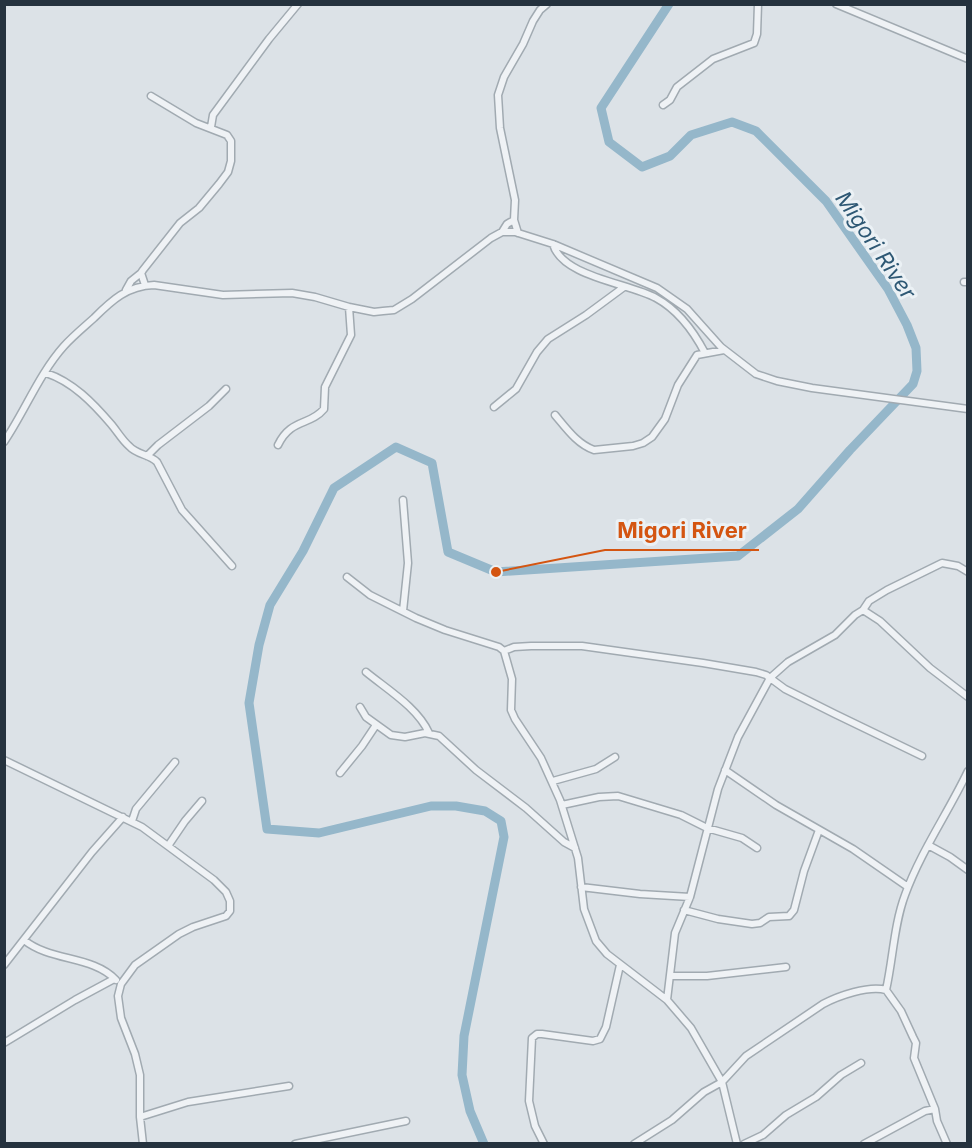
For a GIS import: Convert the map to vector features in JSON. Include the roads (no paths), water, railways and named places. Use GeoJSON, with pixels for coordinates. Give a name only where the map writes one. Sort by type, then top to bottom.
{"type":"FeatureCollection","features":[{"type":"Feature","properties":{"kind":"street"},"geometry":{"type":"LineString","coordinates":[[211,128],[213,115],[298,4]]}},
{"type":"Feature","properties":{"kind":"street"},"geometry":{"type":"LineString","coordinates":[[518,233],[514,220],[515,200],[500,128],[498,95],[504,77],[533,21],[547,4]]}},
{"type":"Feature","properties":{"kind":"street"},"geometry":{"type":"LineString","coordinates":[[663,105],[670,100],[675,89],[712,59],[754,43],[757,34],[758,4]]}},
{"type":"Feature","properties":{"kind":"street"},"geometry":{"type":"LineString","coordinates":[[836,4],[968,59]]}},
{"type":"Feature","properties":{"kind":"street"},"geometry":{"type":"LineString","coordinates":[[126,291],[130,283],[141,273],[180,223],[199,208],[228,172],[231,161],[230,138],[221,131],[196,123],[151,96]]}},
{"type":"Feature","properties":{"kind":"street"},"geometry":{"type":"LineString","coordinates":[[4,442],[64,346],[111,301],[126,291],[145,285],[223,296],[292,293],[374,312],[393,310],[428,288],[484,243],[502,232],[507,224],[514,220]]}},
{"type":"Feature","properties":{"kind":"street"},"geometry":{"type":"LineString","coordinates":[[502,232],[518,233],[553,244],[657,288],[687,309],[724,350],[756,374],[777,381],[968,409]]}},
{"type":"Feature","properties":{"kind":"street"},"geometry":{"type":"LineString","coordinates":[[553,244],[556,254],[591,276],[655,297],[671,309],[691,330],[705,353]]}},
{"type":"Feature","properties":{"kind":"street"},"geometry":{"type":"LineString","coordinates":[[141,273],[145,285]]}},
{"type":"Feature","properties":{"kind":"street"},"geometry":{"type":"LineString","coordinates":[[494,407],[516,388],[537,352],[548,339],[624,287]]}},
{"type":"Feature","properties":{"kind":"street"},"geometry":{"type":"LineString","coordinates":[[278,445],[290,428],[324,409],[325,387],[351,335],[349,307]]}},
{"type":"Feature","properties":{"kind":"street"},"geometry":{"type":"LineString","coordinates":[[555,415],[574,436],[594,450],[644,443],[661,427],[678,385],[697,355],[724,350]]}},
{"type":"Feature","properties":{"kind":"street"},"geometry":{"type":"LineString","coordinates":[[46,373],[60,377],[75,388],[111,423],[127,445],[152,458],[161,466],[182,510],[232,566]]}},
{"type":"Feature","properties":{"kind":"street"},"geometry":{"type":"LineString","coordinates":[[147,456],[171,433],[204,410],[226,390]]}},
{"type":"Feature","properties":{"kind":"street"},"geometry":{"type":"LineString","coordinates":[[403,500],[408,563],[403,611]]}},
{"type":"Feature","properties":{"kind":"street"},"geometry":{"type":"LineString","coordinates":[[668,1000],[675,933],[690,897],[707,828],[725,770],[738,737],[770,678],[788,663],[835,635],[863,610],[869,601],[887,590],[942,563],[968,572]]}},
{"type":"Feature","properties":{"kind":"street"},"geometry":{"type":"LineString","coordinates":[[347,577],[365,591],[403,611],[445,630],[493,645],[504,651],[512,679],[511,710],[537,751],[553,781],[562,805],[579,863],[584,909],[596,941],[607,954],[668,1000],[691,1028],[722,1082],[737,1143]]}},
{"type":"Feature","properties":{"kind":"street"},"geometry":{"type":"LineString","coordinates":[[863,610],[880,621],[930,668],[968,697]]}},
{"type":"Feature","properties":{"kind":"street"},"geometry":{"type":"LineString","coordinates":[[504,651],[514,647],[582,646],[728,667],[761,674],[785,689],[922,756]]}},
{"type":"Feature","properties":{"kind":"street"},"geometry":{"type":"LineString","coordinates":[[366,672],[416,714],[429,733]]}},
{"type":"Feature","properties":{"kind":"street"},"geometry":{"type":"LineString","coordinates":[[360,707],[364,715],[386,733],[400,737],[429,733],[439,736],[476,770],[526,808],[564,842],[575,848]]}},
{"type":"Feature","properties":{"kind":"street"},"geometry":{"type":"LineString","coordinates":[[340,772],[376,725]]}},
{"type":"Feature","properties":{"kind":"street"},"geometry":{"type":"LineString","coordinates":[[553,781],[596,769],[615,757]]}},
{"type":"Feature","properties":{"kind":"street"},"geometry":{"type":"LineString","coordinates":[[4,760],[132,821],[214,880],[226,892],[230,901],[230,911],[226,916],[192,927],[179,934],[135,965],[121,984],[118,996],[122,1018],[140,1075],[140,1117],[143,1143]]}},
{"type":"Feature","properties":{"kind":"street"},"geometry":{"type":"LineString","coordinates":[[132,821],[136,809],[175,762]]}},
{"type":"Feature","properties":{"kind":"street"},"geometry":{"type":"LineString","coordinates":[[725,770],[776,805],[853,849],[908,887]]}},
{"type":"Feature","properties":{"kind":"street"},"geometry":{"type":"LineString","coordinates":[[947,1143],[914,1058],[916,1043],[905,1018],[886,990],[901,908],[908,887],[968,771]]}},
{"type":"Feature","properties":{"kind":"street"},"geometry":{"type":"LineString","coordinates":[[562,805],[599,796],[618,796],[681,815],[707,828],[742,838],[757,848]]}},
{"type":"Feature","properties":{"kind":"street"},"geometry":{"type":"LineString","coordinates":[[168,846],[202,801]]}},
{"type":"Feature","properties":{"kind":"street"},"geometry":{"type":"LineString","coordinates":[[4,965],[92,852],[123,817]]}},
{"type":"Feature","properties":{"kind":"street"},"geometry":{"type":"LineString","coordinates":[[684,910],[718,919],[752,924],[760,923],[769,917],[789,916],[794,910],[804,871],[819,830]]}},
{"type":"Feature","properties":{"kind":"street"},"geometry":{"type":"LineString","coordinates":[[928,845],[968,870]]}},
{"type":"Feature","properties":{"kind":"street"},"geometry":{"type":"LineString","coordinates":[[581,887],[690,897]]}},
{"type":"Feature","properties":{"kind":"street"},"geometry":{"type":"LineString","coordinates":[[24,940],[43,952],[103,969],[121,984]]}},
{"type":"Feature","properties":{"kind":"street"},"geometry":{"type":"LineString","coordinates":[[544,1143],[535,1126],[529,1101],[532,1038],[537,1034],[543,1034],[593,1041],[600,1039],[606,1027],[620,964]]}},
{"type":"Feature","properties":{"kind":"street"},"geometry":{"type":"LineString","coordinates":[[670,976],[707,976],[786,967]]}},
{"type":"Feature","properties":{"kind":"street"},"geometry":{"type":"LineString","coordinates":[[4,1043],[114,978]]}},
{"type":"Feature","properties":{"kind":"street"},"geometry":{"type":"LineString","coordinates":[[634,1143],[672,1120],[704,1092],[722,1082],[746,1056],[823,1004],[851,993],[876,988],[886,990]]}},
{"type":"Feature","properties":{"kind":"street"},"geometry":{"type":"LineString","coordinates":[[744,1143],[763,1135],[786,1115],[816,1097],[861,1063]]}},
{"type":"Feature","properties":{"kind":"street"},"geometry":{"type":"LineString","coordinates":[[140,1117],[188,1102],[289,1086]]}},
{"type":"Feature","properties":{"kind":"street"},"geometry":{"type":"LineString","coordinates":[[864,1143],[925,1111],[934,1109]]}},
{"type":"Feature","properties":{"kind":"street"},"geometry":{"type":"LineString","coordinates":[[295,1143],[406,1121]]}},
{"type":"Feature","properties":{"kind":"waterway","name":"Migori River"},"geometry":{"type":"LineString","coordinates":[[484,1144],[470,1111],[462,1075],[464,1036],[504,837],[501,821],[485,811],[456,806],[431,806],[319,833],[267,829],[249,703],[259,645],[270,605],[303,551],[334,488],[396,447],[432,463],[448,552],[496,572],[738,556],[798,509],[913,384],[917,371],[916,348],[888,289],[826,201],[756,131],[732,122],[691,135],[670,156],[642,167],[609,142],[601,108],[669,4]]}},
{"type":"Feature","properties":{"kind":"place","name":"Migori River"},"geometry":{"type":"Point","coordinates":[496,572]}}]}
